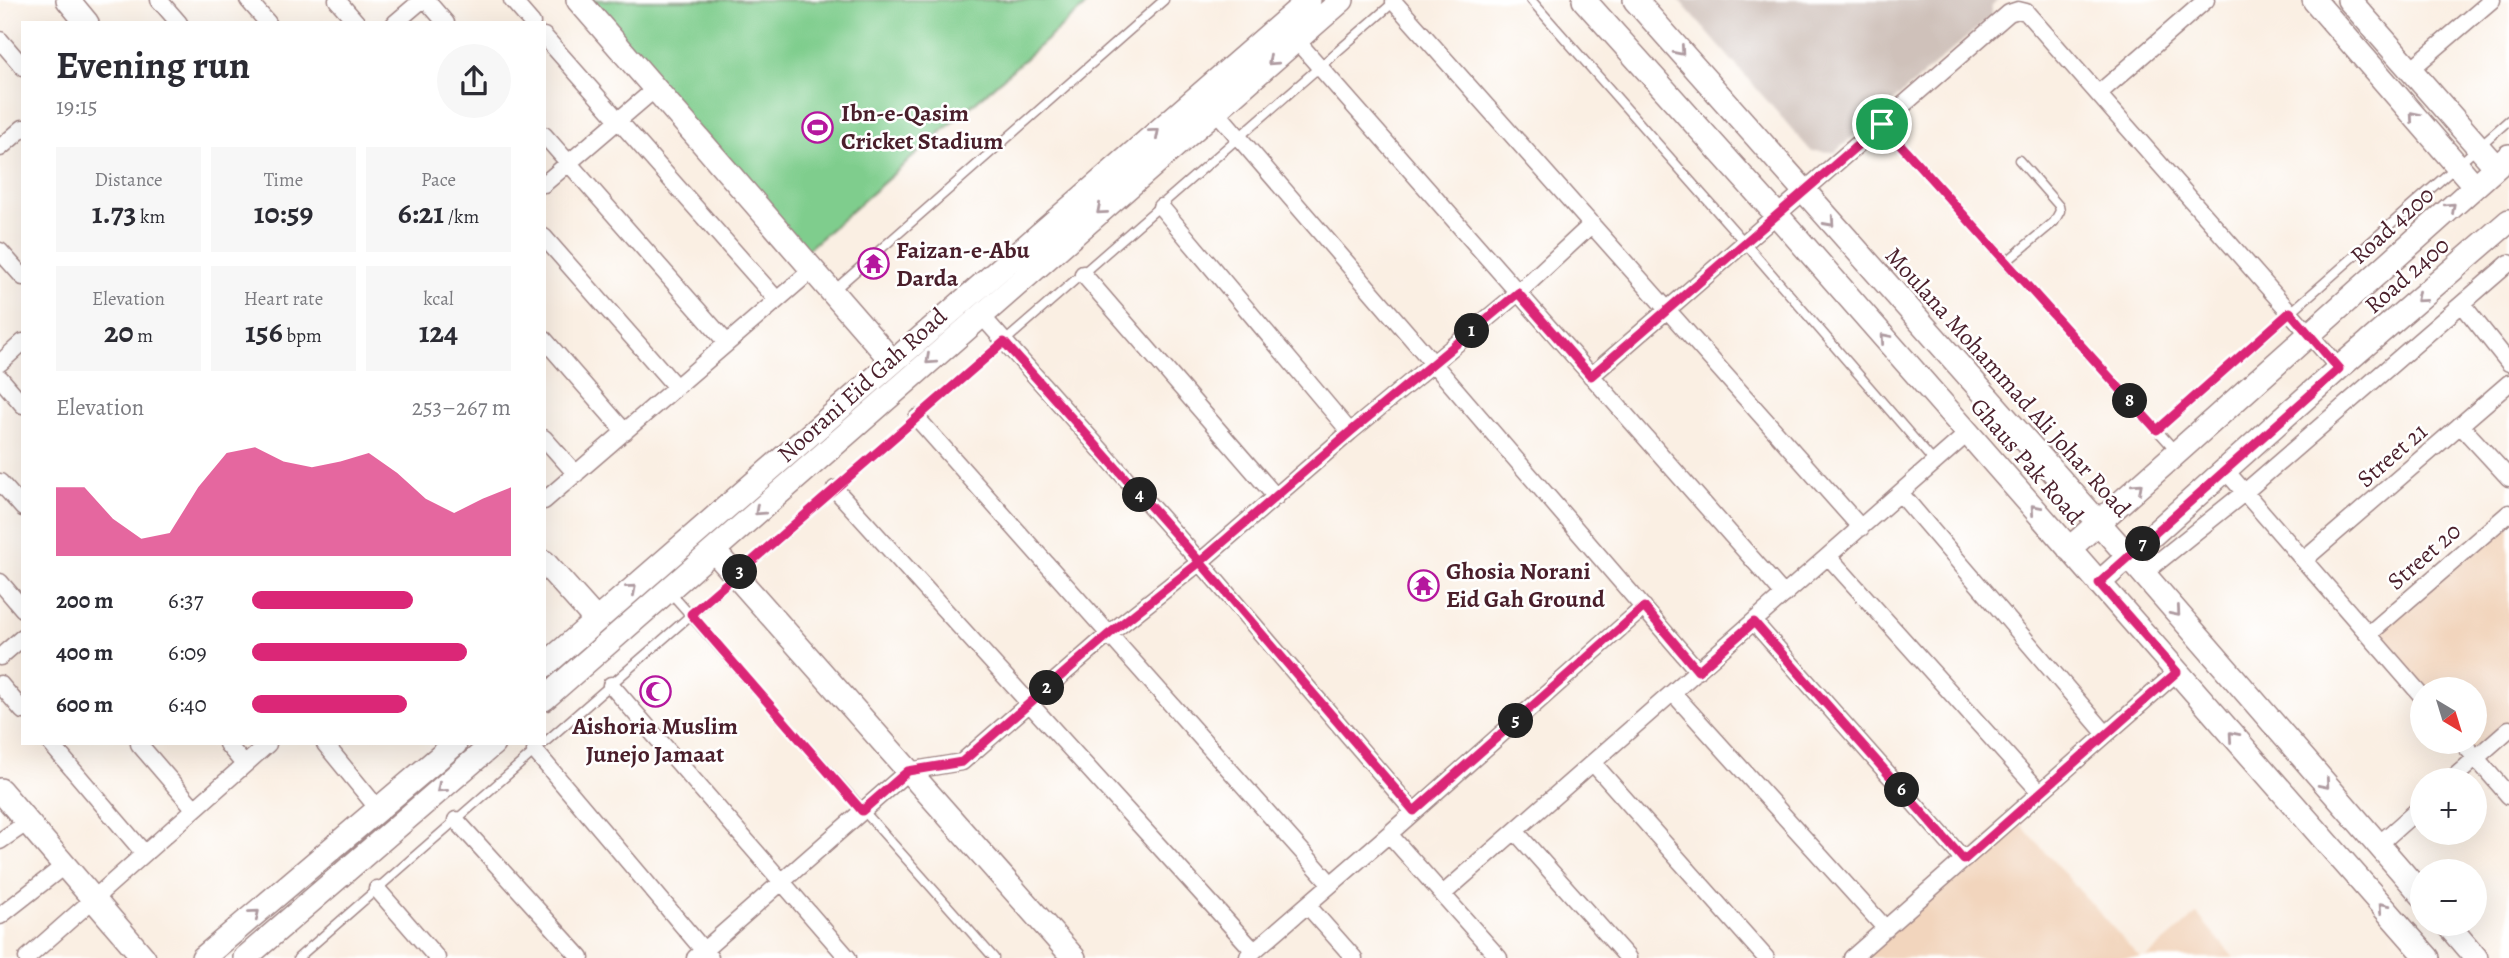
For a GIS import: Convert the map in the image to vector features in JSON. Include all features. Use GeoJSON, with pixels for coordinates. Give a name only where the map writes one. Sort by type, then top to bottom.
{"type":"FeatureCollection","features":[{"type":"Feature","properties":{"kind":"main road"},"geometry":{"type":"LineString","coordinates":[[68,0],[85,21]]}},
{"type":"Feature","properties":{"kind":"main road"},"geometry":{"type":"LineString","coordinates":[[578,0],[892,361]]}},
{"type":"Feature","properties":{"kind":"main road","name":"Noorani Eid Gah Road"},"geometry":{"type":"LineString","coordinates":[[546,664],[1309,0]]}},
{"type":"Feature","properties":{"kind":"main road","name":"Noorani Eid Gah Road"},"geometry":{"type":"LineString","coordinates":[[546,697],[1342,0]]}},
{"type":"Feature","properties":{"kind":"main road","name":"Ghaus Pak Road"},"geometry":{"type":"LineString","coordinates":[[1584,0],[1777,215],[2428,958]]}},
{"type":"Feature","properties":{"kind":"main road","name":"Moulana Mohammad Ali Johar Road"},"geometry":{"type":"LineString","coordinates":[[1635,0],[2136,566],[2410,881]]}},
{"type":"Feature","properties":{"kind":"main road"},"geometry":{"type":"LineString","coordinates":[[2315,0],[2475,186]]}},
{"type":"Feature","properties":{"kind":"main road"},"geometry":{"type":"LineString","coordinates":[[2349,0],[2478,146],[2503,161]]}},
{"type":"Feature","properties":{"kind":"main road","name":"Road 4200"},"geometry":{"type":"LineString","coordinates":[[2069,549],[2503,161]]}},
{"type":"Feature","properties":{"kind":"main road","name":"Road 2400"},"geometry":{"type":"LineString","coordinates":[[2099,583],[2136,566],[2226,471],[2509,221]]}},
{"type":"Feature","properties":{"kind":"main road"},"geometry":{"type":"LineString","coordinates":[[714,551],[734,577],[1074,958]]}},
{"type":"Feature","properties":{"kind":"main road"},"geometry":{"type":"LineString","coordinates":[[546,564],[596,620]]}},
{"type":"Feature","properties":{"kind":"main road"},"geometry":{"type":"LineString","coordinates":[[203,958],[454,745]]}},
{"type":"Feature","properties":{"kind":"main road"},"geometry":{"type":"LineString","coordinates":[[245,958],[492,745]]}},
{"type":"Feature","properties":{"kind":"main road"},"geometry":{"type":"LineString","coordinates":[[0,790],[144,958]]}},
{"type":"Feature","properties":{"kind":"main road"},"geometry":{"type":"LineString","coordinates":[[2457,936],[2476,958]]}},
{"type":"Feature","properties":{"kind":"street"},"geometry":{"type":"LineString","coordinates":[[159,0],[177,21]]}},
{"type":"Feature","properties":{"kind":"street"},"geometry":{"type":"LineString","coordinates":[[248,0],[266,21]]}},
{"type":"Feature","properties":{"kind":"street"},"geometry":{"type":"LineString","coordinates":[[337,0],[355,21]]}},
{"type":"Feature","properties":{"kind":"street"},"geometry":{"type":"LineString","coordinates":[[398,21],[424,0],[444,21]]}},
{"type":"Feature","properties":{"kind":"street"},"geometry":{"type":"LineString","coordinates":[[512,0],[531,21]]}},
{"type":"Feature","properties":{"kind":"street"},"geometry":{"type":"LineString","coordinates":[[2098,94],[2206,0]]}},
{"type":"Feature","properties":{"kind":"street"},"geometry":{"type":"LineString","coordinates":[[2410,71],[2492,0]]}},
{"type":"Feature","properties":{"kind":"street"},"geometry":{"type":"LineString","coordinates":[[1395,1],[1861,528]]}},
{"type":"Feature","properties":{"kind":"street"},"geometry":{"type":"LineString","coordinates":[[1591,376],[2009,13],[2018,10],[2026,12],[2339,369]]}},
{"type":"Feature","properties":{"kind":"street"},"geometry":{"type":"LineString","coordinates":[[546,38],[777,300]]}},
{"type":"Feature","properties":{"kind":"street"},"geometry":{"type":"LineString","coordinates":[[0,40],[21,65]]}},
{"type":"Feature","properties":{"kind":"street"},"geometry":{"type":"LineString","coordinates":[[1296,40],[1784,595]]}},
{"type":"Feature","properties":{"kind":"street"},"geometry":{"type":"LineString","coordinates":[[546,182],[655,89]]}},
{"type":"Feature","properties":{"kind":"street"},"geometry":{"type":"LineString","coordinates":[[1216,111],[1698,671]]}},
{"type":"Feature","properties":{"kind":"street"},"geometry":{"type":"LineString","coordinates":[[0,148],[21,130]]}},
{"type":"Feature","properties":{"kind":"street"},"geometry":{"type":"LineString","coordinates":[[546,137],[727,343]]}},
{"type":"Feature","properties":{"kind":"street"},"geometry":{"type":"LineString","coordinates":[[1161,207],[1350,432]]}},
{"type":"Feature","properties":{"kind":"street"},"geometry":{"type":"LineString","coordinates":[[541,746],[703,956],[908,771],[962,762],[1109,634],[1200,562],[1350,432],[1518,293],[1592,224]]}},
{"type":"Feature","properties":{"kind":"street"},"geometry":{"type":"LineString","coordinates":[[546,239],[676,387]]}},
{"type":"Feature","properties":{"kind":"street"},"geometry":{"type":"LineString","coordinates":[[0,251],[21,275]]}},
{"type":"Feature","properties":{"kind":"street"},"geometry":{"type":"LineString","coordinates":[[2136,566],[2245,492],[2509,263]]}},
{"type":"Feature","properties":{"kind":"street"},"geometry":{"type":"LineString","coordinates":[[546,499],[813,269]]}},
{"type":"Feature","properties":{"kind":"street"},"geometry":{"type":"LineString","coordinates":[[1083,274],[1276,497]]}},
{"type":"Feature","properties":{"kind":"street"},"geometry":{"type":"LineString","coordinates":[[2462,304],[2509,363]]}},
{"type":"Feature","properties":{"kind":"street"},"geometry":{"type":"LineString","coordinates":[[981,315],[1200,562],[1414,811]]}},
{"type":"Feature","properties":{"kind":"street"},"geometry":{"type":"LineString","coordinates":[[546,341],[625,432]]}},
{"type":"Feature","properties":{"kind":"street"},"geometry":{"type":"LineString","coordinates":[[0,363],[21,344]]}},
{"type":"Feature","properties":{"kind":"street"},"geometry":{"type":"LineString","coordinates":[[0,378],[21,403]]}},
{"type":"Feature","properties":{"kind":"street","name":"Street 21"},"geometry":{"type":"LineString","coordinates":[[2304,561],[2509,383]]}},
{"type":"Feature","properties":{"kind":"street"},"geometry":{"type":"LineString","coordinates":[[917,418],[1331,884]]}},
{"type":"Feature","properties":{"kind":"street"},"geometry":{"type":"LineString","coordinates":[[2460,425],[2509,478]]}},
{"type":"Feature","properties":{"kind":"street"},"geometry":{"type":"LineString","coordinates":[[1443,894],[1968,433]]}},
{"type":"Feature","properties":{"kind":"street"},"geometry":{"type":"LineString","coordinates":[[546,440],[576,474]]}},
{"type":"Feature","properties":{"kind":"street"},"geometry":{"type":"LineString","coordinates":[[2226,471],[2410,682]]}},
{"type":"Feature","properties":{"kind":"street"},"geometry":{"type":"LineString","coordinates":[[0,482],[21,506]]}},
{"type":"Feature","properties":{"kind":"street"},"geometry":{"type":"LineString","coordinates":[[835,489],[1030,704],[1250,954],[1644,607]]}},
{"type":"Feature","properties":{"kind":"street"},"geometry":{"type":"LineString","coordinates":[[1900,493],[2106,734]]}},
{"type":"Feature","properties":{"kind":"street","name":"Street 20"},"geometry":{"type":"LineString","coordinates":[[2369,634],[2509,513]]}},
{"type":"Feature","properties":{"kind":"street"},"geometry":{"type":"LineString","coordinates":[[1828,556],[2040,792]]}},
{"type":"Feature","properties":{"kind":"street"},"geometry":{"type":"LineString","coordinates":[[0,582],[21,607]]}},
{"type":"Feature","properties":{"kind":"street"},"geometry":{"type":"LineString","coordinates":[[1754,622],[1964,860]]}},
{"type":"Feature","properties":{"kind":"street"},"geometry":{"type":"LineString","coordinates":[[0,657],[21,638]]}},
{"type":"Feature","properties":{"kind":"street"},"geometry":{"type":"LineString","coordinates":[[1852,958],[2177,672]]}},
{"type":"Feature","properties":{"kind":"street"},"geometry":{"type":"LineString","coordinates":[[0,684],[21,709]]}},
{"type":"Feature","properties":{"kind":"street"},"geometry":{"type":"LineString","coordinates":[[611,685],[848,958]]}},
{"type":"Feature","properties":{"kind":"street"},"geometry":{"type":"LineString","coordinates":[[1673,693],[1886,929]]}},
{"type":"Feature","properties":{"kind":"street"},"geometry":{"type":"LineString","coordinates":[[2465,768],[2509,729]]}},
{"type":"Feature","properties":{"kind":"street"},"geometry":{"type":"LineString","coordinates":[[52,745],[144,853]]}},
{"type":"Feature","properties":{"kind":"street"},"geometry":{"type":"LineString","coordinates":[[140,745],[194,808]]}},
{"type":"Feature","properties":{"kind":"street"},"geometry":{"type":"LineString","coordinates":[[228,745],[244,764]]}},
{"type":"Feature","properties":{"kind":"street"},"geometry":{"type":"LineString","coordinates":[[27,958],[267,745]]}},
{"type":"Feature","properties":{"kind":"street"},"geometry":{"type":"LineString","coordinates":[[326,745],[379,810]]}},
{"type":"Feature","properties":{"kind":"street"},"geometry":{"type":"LineString","coordinates":[[2472,754],[2509,796]]}},
{"type":"Feature","properties":{"kind":"street"},"geometry":{"type":"LineString","coordinates":[[1593,763],[1766,958]]}},
{"type":"Feature","properties":{"kind":"street"},"geometry":{"type":"LineString","coordinates":[[2378,845],[2410,817]]}},
{"type":"Feature","properties":{"kind":"street"},"geometry":{"type":"LineString","coordinates":[[456,820],[581,958]]}},
{"type":"Feature","properties":{"kind":"street"},"geometry":{"type":"LineString","coordinates":[[0,841],[28,822]]}},
{"type":"Feature","properties":{"kind":"street"},"geometry":{"type":"LineString","coordinates":[[1515,831],[1628,958]]}},
{"type":"Feature","properties":{"kind":"street"},"geometry":{"type":"LineString","coordinates":[[1389,834],[1499,958]]}},
{"type":"Feature","properties":{"kind":"street"},"geometry":{"type":"LineString","coordinates":[[0,916],[65,865]]}},
{"type":"Feature","properties":{"kind":"street"},"geometry":{"type":"LineString","coordinates":[[377,889],[437,958]]}},
{"type":"Feature","properties":{"kind":"street"},"geometry":{"type":"LineString","coordinates":[[1307,905],[1354,958]]}},
{"type":"Feature","properties":{"kind":"lane"},"geometry":{"type":"LineString","coordinates":[[832,292],[1164,0]]}},
{"type":"Feature","properties":{"kind":"lane"},"geometry":{"type":"LineString","coordinates":[[1531,0],[1935,463]]}},
{"type":"Feature","properties":{"kind":"lane"},"geometry":{"type":"LineString","coordinates":[[546,742],[1395,1]]}},
{"type":"Feature","properties":{"kind":"lane"},"geometry":{"type":"LineString","coordinates":[[2157,430],[2509,120]]}},
{"type":"Feature","properties":{"kind":"lane"},"geometry":{"type":"LineString","coordinates":[[1882,124],[2177,452]]}},
{"type":"Feature","properties":{"kind":"lane"},"geometry":{"type":"LineString","coordinates":[[2006,262],[2054,222],[2060,211],[2059,206],[2019,160]]}},
{"type":"Feature","properties":{"kind":"lane"},"geometry":{"type":"LineString","coordinates":[[669,591],[994,958]]}},
{"type":"Feature","properties":{"kind":"lane"},"geometry":{"type":"LineString","coordinates":[[298,958],[541,746]]}},
{"type":"Feature","properties":{"kind":"shaded area"},"geometry":{"type":"Polygon","coordinates":[[[1679,0],[1998,0],[1992,6],[1990,17],[1835,152],[1811,151],[1679,0]]]}},
{"type":"Feature","properties":{"kind":"shaded area"},"geometry":{"type":"Polygon","coordinates":[[[2509,513],[2509,729],[2487,748],[2487,677],[2410,677],[2369,634],[2509,513]]]}},
{"type":"Feature","properties":{"kind":"shaded area"},"geometry":{"type":"Polygon","coordinates":[[[2013,816],[2140,958],[1852,958],[2013,816]]]}},
{"type":"Feature","properties":{"kind":"shaded area"},"geometry":{"type":"Polygon","coordinates":[[[2197,914],[2234,958],[2146,958],[2197,914]]]}},
{"type":"Feature","properties":{"kind":"green space","name":"Ibn-e-Qasim Cricket Stadium"},"geometry":{"type":"Polygon","coordinates":[[[578,0],[1092,0],[801,255],[578,0]]]}},
{"type":"Feature","properties":{"kind":"place","name":"Ibn-e-Qasim Cricket Stadium"},"geometry":{"type":"Point","coordinates":[818,127]}},
{"type":"Feature","properties":{"kind":"place","name":"Faizan-e-Abu Darda"},"geometry":{"type":"Point","coordinates":[873,264]}},
{"type":"Feature","properties":{"kind":"place","name":"Ghosia Norani Eid Gah Ground"},"geometry":{"type":"Point","coordinates":[1423,585]}},
{"type":"Feature","properties":{"kind":"place","name":"Aishoria Muslim Junejo Jamaat"},"geometry":{"type":"Point","coordinates":[655,692]}},
{"type":"Feature","properties":{"kind":"route"},"geometry":{"type":"LineString","coordinates":[[1882,124],[1591,376],[1518,293],[1350,432],[1200,562],[1109,634],[962,762],[908,771],[862,811],[691,614],[1004,342],[1200,562],[1414,811],[1644,607],[1698,671],[1754,622],[1964,860],[2177,672],[2099,583],[2339,369],[2290,312],[2157,430],[1882,124]]}}]}
